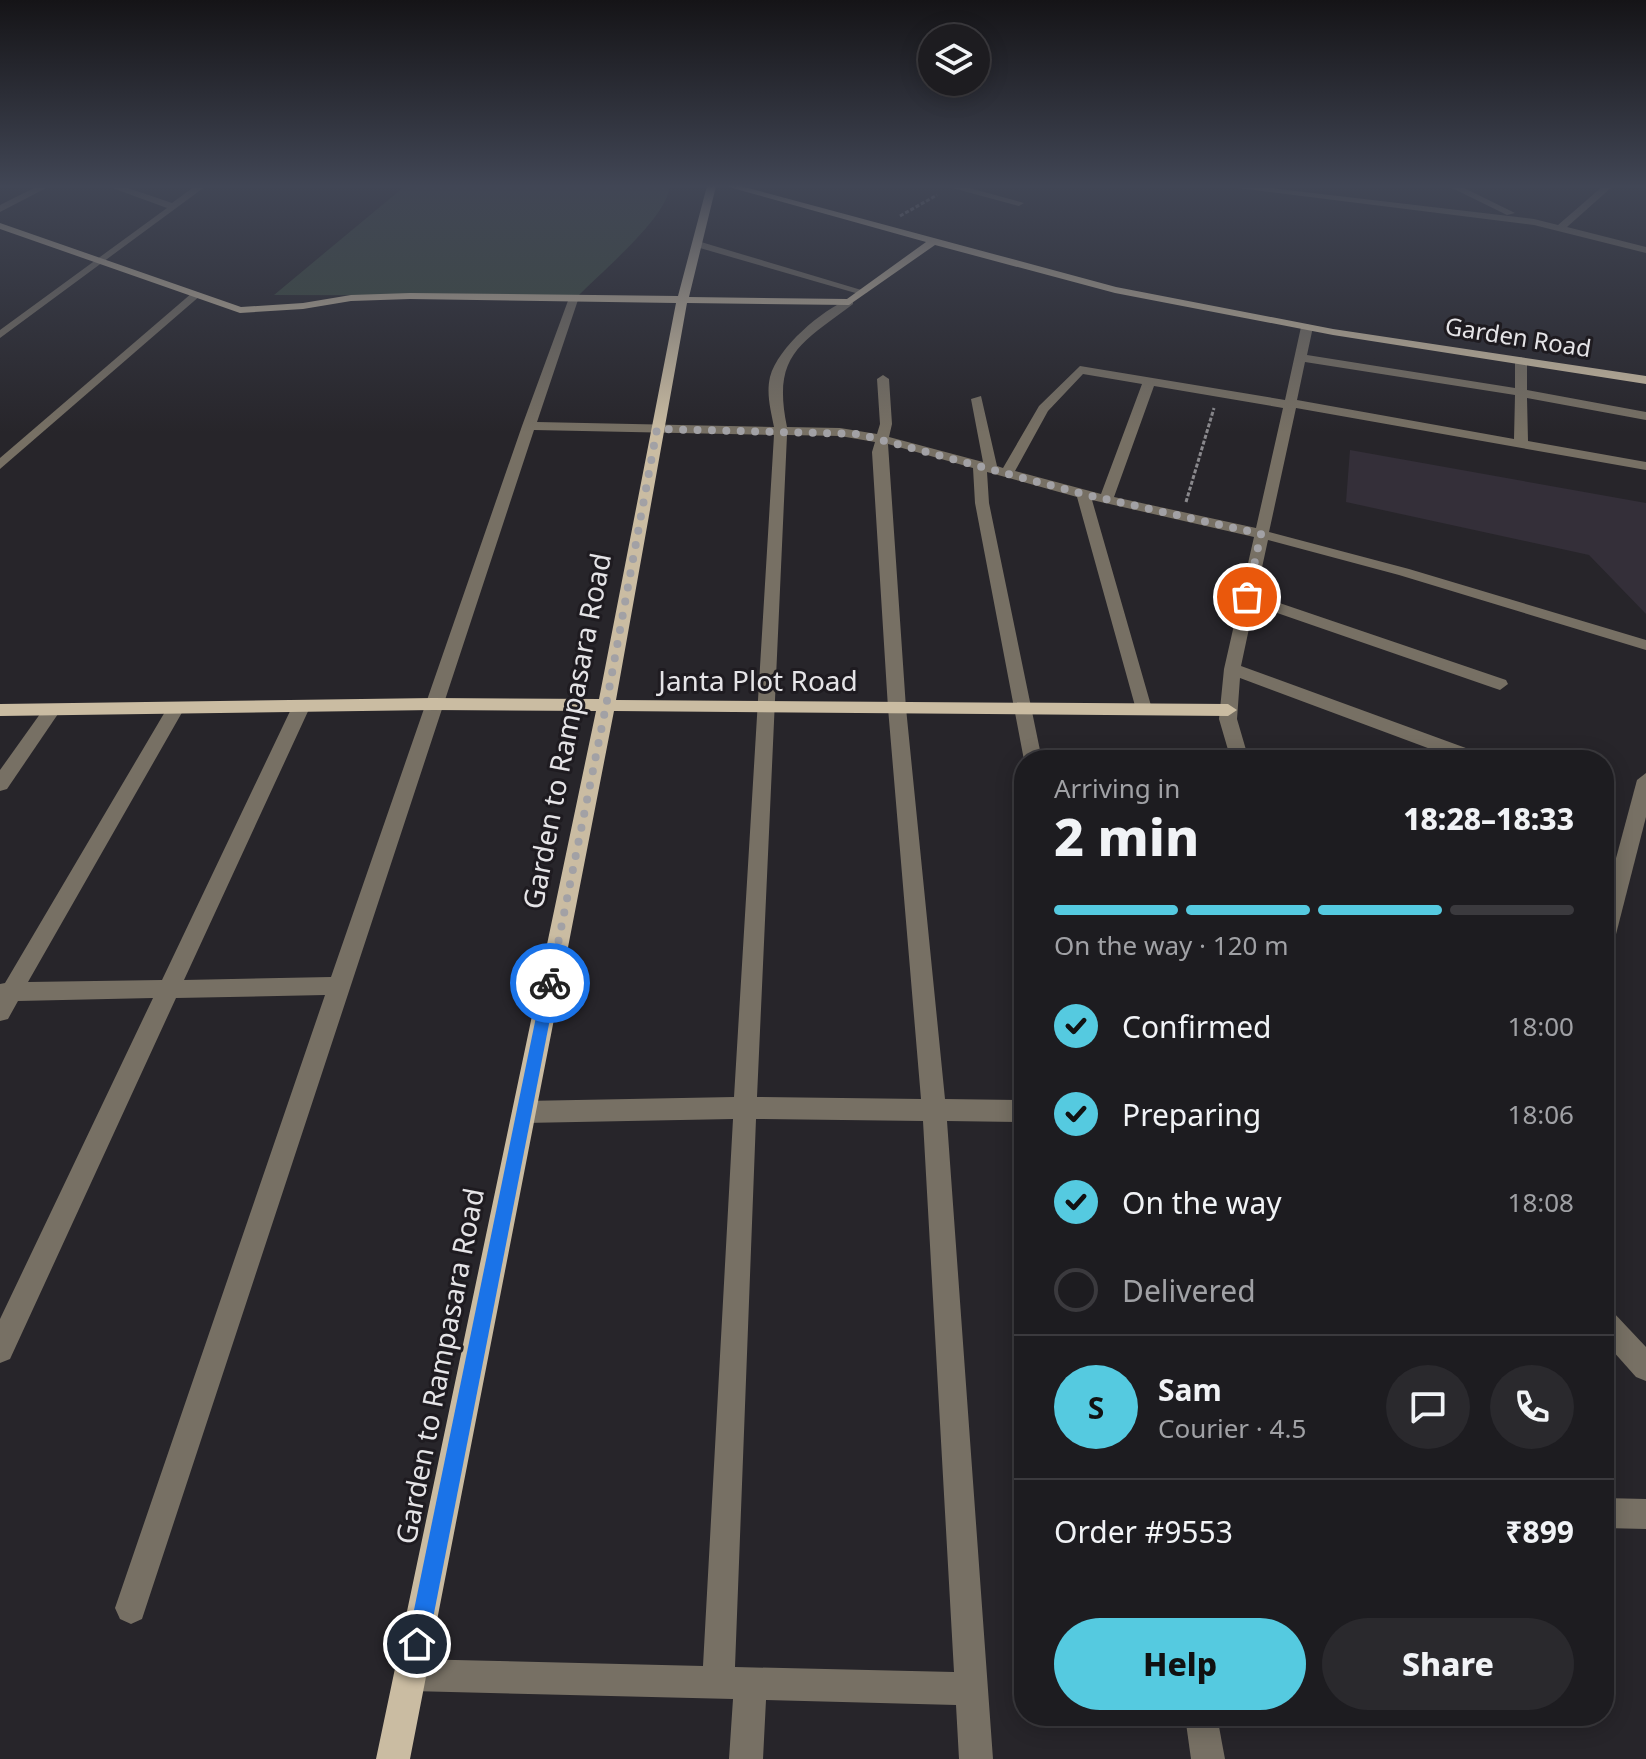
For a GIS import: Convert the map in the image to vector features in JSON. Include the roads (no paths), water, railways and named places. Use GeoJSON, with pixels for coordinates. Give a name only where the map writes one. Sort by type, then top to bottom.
{"type":"FeatureCollection","features":[{"type":"Feature","properties":{"kind":"main road"},"geometry":{"type":"LineString","coordinates":[[120,268],[240,310],[364,298],[849,302],[896,268]]}},
{"type":"Feature","properties":{"kind":"main road","name":"Garden to Rampasara Road"},"geometry":{"type":"LineString","coordinates":[[393,1759],[606,706],[657,429],[691,268]]}},
{"type":"Feature","properties":{"kind":"main road","name":"Garden Road"},"geometry":{"type":"LineString","coordinates":[[1029,268],[1115,290],[1307,327],[1646,380]]}},
{"type":"Feature","properties":{"kind":"main road","name":"Janta Plot Road"},"geometry":{"type":"LineString","coordinates":[[0,710],[433,704],[1228,710]]}},
{"type":"Feature","properties":{"kind":"street"},"geometry":{"type":"LineString","coordinates":[[0,335],[91,268]]}},
{"type":"Feature","properties":{"kind":"street"},"geometry":{"type":"LineString","coordinates":[[780,268],[863,292]]}},
{"type":"Feature","properties":{"kind":"street"},"geometry":{"type":"LineString","coordinates":[[0,465],[196,295]]}},
{"type":"Feature","properties":{"kind":"street"},"geometry":{"type":"LineString","coordinates":[[131,1608],[433,704],[573,300]]}},
{"type":"Feature","properties":{"kind":"street"},"geometry":{"type":"LineString","coordinates":[[746,1759],[734,1685],[744,1108],[781,431],[774,390],[781,363],[803,337],[849,302]]}},
{"type":"Feature","properties":{"kind":"street"},"geometry":{"type":"LineString","coordinates":[[0,316],[17,323]]}},
{"type":"Feature","properties":{"kind":"street"},"geometry":{"type":"LineString","coordinates":[[1238,750],[1228,710],[1232,669],[1307,327]]}},
{"type":"Feature","properties":{"kind":"street"},"geometry":{"type":"LineString","coordinates":[[1300,358],[1646,416]]}},
{"type":"Feature","properties":{"kind":"street"},"geometry":{"type":"LineString","coordinates":[[1521,361],[1521,443]]}},
{"type":"Feature","properties":{"kind":"street"},"geometry":{"type":"LineString","coordinates":[[1007,473],[1043,409],[1077,371],[1090,370],[1646,466]]}},
{"type":"Feature","properties":{"kind":"street"},"geometry":{"type":"LineString","coordinates":[[883,379],[886,424],[879,452],[897,708],[934,1110],[976,1759]]}},
{"type":"Feature","properties":{"kind":"street"},"geometry":{"type":"LineString","coordinates":[[1106,499],[1150,380]]}},
{"type":"Feature","properties":{"kind":"street"},"geometry":{"type":"LineString","coordinates":[[977,399],[986,467],[982,503],[1031,750]]}},
{"type":"Feature","properties":{"kind":"street"},"geometry":{"type":"LineString","coordinates":[[528,426],[840,432],[883,439],[1083,494],[1261,534],[1404,572],[1646,645]]}},
{"type":"Feature","properties":{"kind":"street"},"geometry":{"type":"LineString","coordinates":[[1083,494],[1143,709]]}},
{"type":"Feature","properties":{"kind":"street"},"geometry":{"type":"LineString","coordinates":[[1247,597],[1500,684]]}},
{"type":"Feature","properties":{"kind":"street"},"geometry":{"type":"LineString","coordinates":[[1232,669],[1452,750]]}},
{"type":"Feature","properties":{"kind":"street"},"geometry":{"type":"LineString","coordinates":[[0,1349],[301,707]]}},
{"type":"Feature","properties":{"kind":"street"},"geometry":{"type":"LineString","coordinates":[[0,1012],[6,992],[175,709]]}},
{"type":"Feature","properties":{"kind":"street"},"geometry":{"type":"LineString","coordinates":[[0,784],[51,711]]}},
{"type":"Feature","properties":{"kind":"street"},"geometry":{"type":"LineString","coordinates":[[1614,892],[1646,780]]}},
{"type":"Feature","properties":{"kind":"street"},"geometry":{"type":"LineString","coordinates":[[6,992],[339,986]]}},
{"type":"Feature","properties":{"kind":"street"},"geometry":{"type":"LineString","coordinates":[[524,1112],[744,1108],[1014,1111]]}},
{"type":"Feature","properties":{"kind":"street"},"geometry":{"type":"LineString","coordinates":[[1614,1332],[1646,1367]]}},
{"type":"Feature","properties":{"kind":"street"},"geometry":{"type":"LineString","coordinates":[[1614,1513],[1646,1514]]}},
{"type":"Feature","properties":{"kind":"street"},"geometry":{"type":"LineString","coordinates":[[411,1675],[970,1689]]}},
{"type":"Feature","properties":{"kind":"street"},"geometry":{"type":"LineString","coordinates":[[1203,1726],[1208,1759]]}}]}
